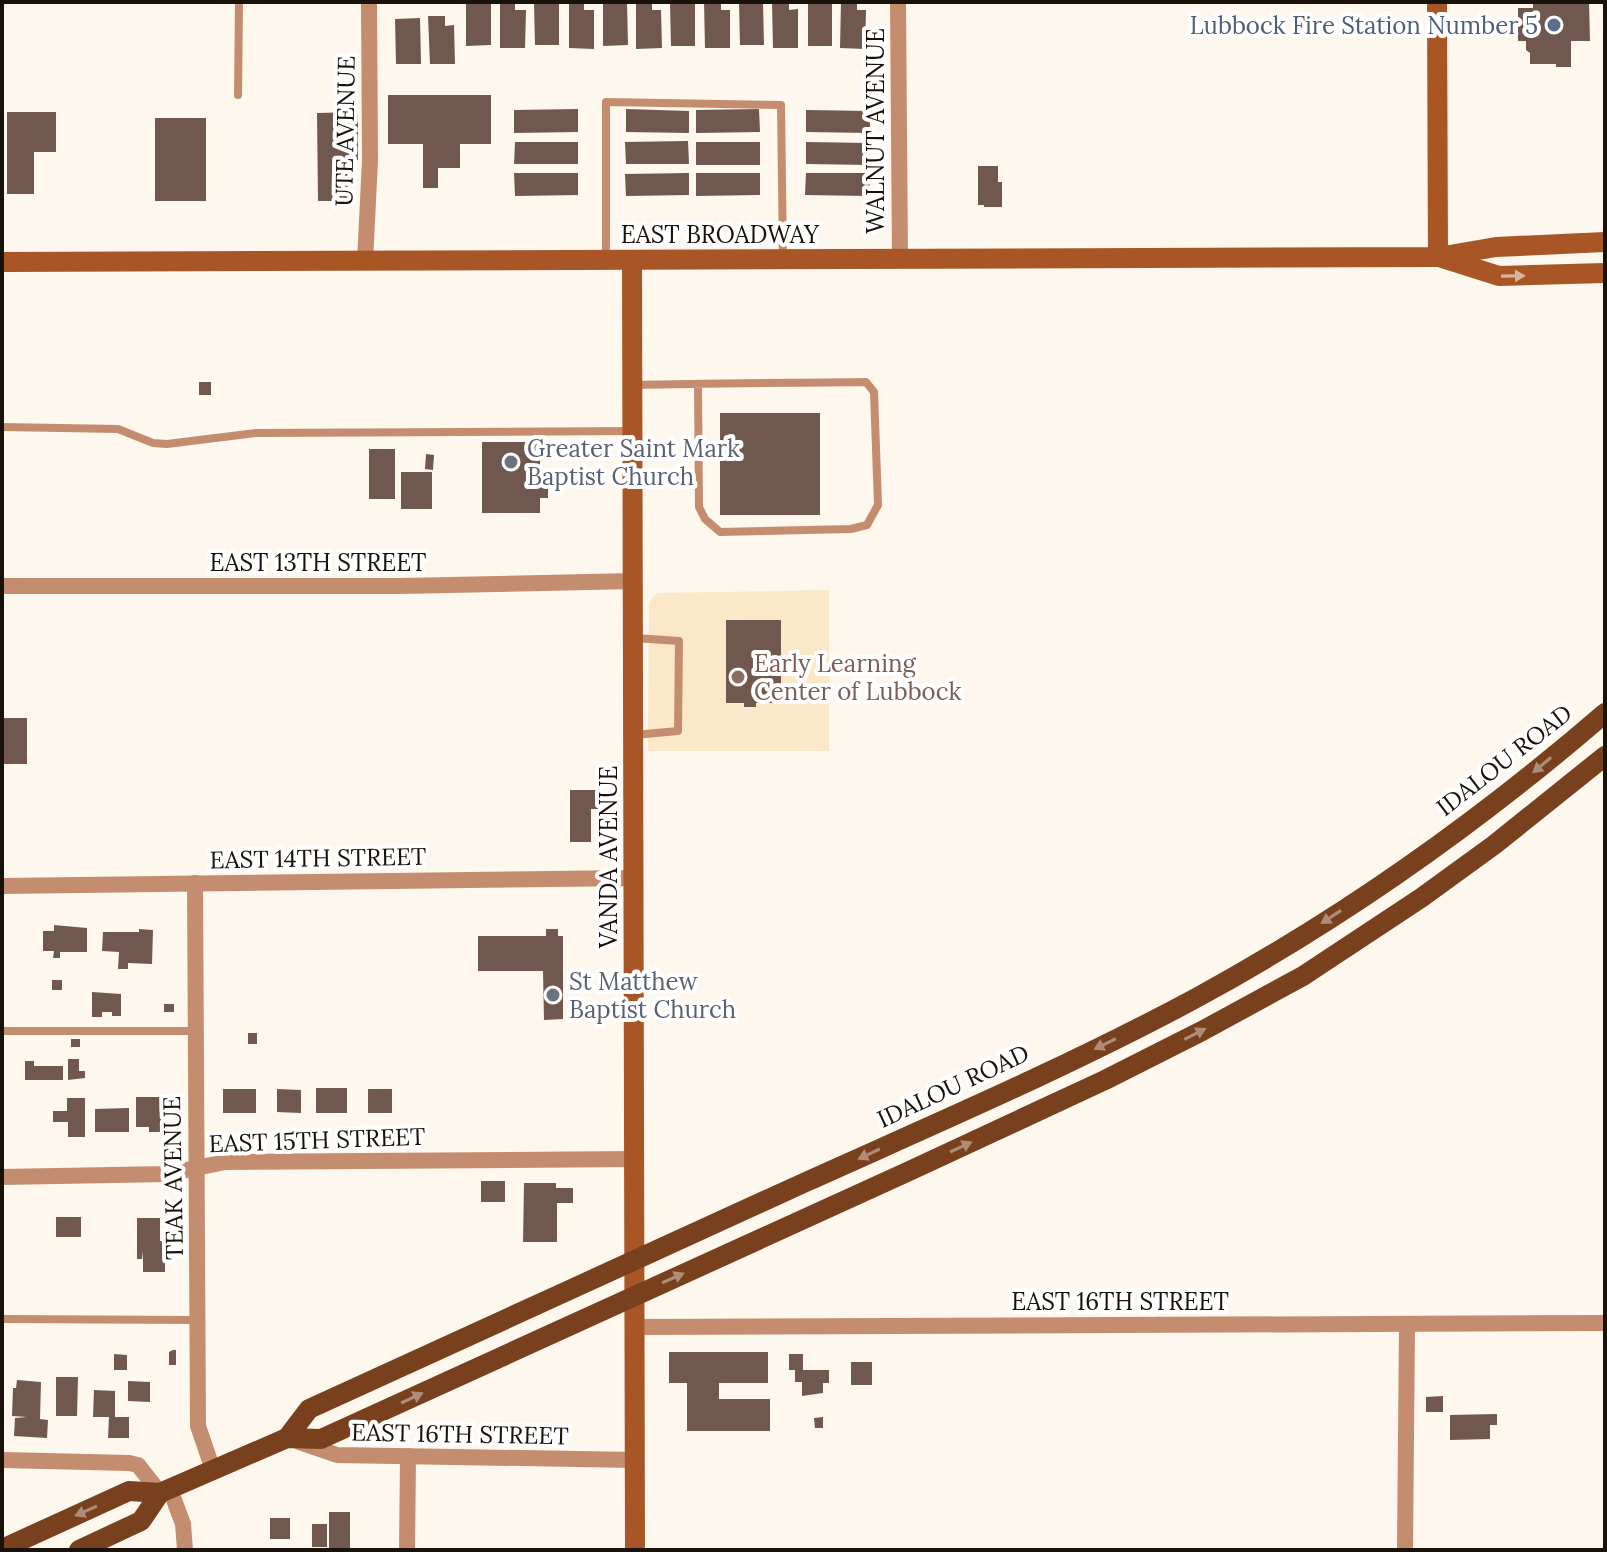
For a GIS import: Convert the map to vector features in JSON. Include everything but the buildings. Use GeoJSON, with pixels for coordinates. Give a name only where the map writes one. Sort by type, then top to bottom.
{"type":"FeatureCollection","features":[{"type":"Feature","properties":{"kind":"main road"},"geometry":{"type":"LineString","coordinates":[[1437,2],[1438,257]]}},
{"type":"Feature","properties":{"kind":"main road","name":"EAST BROADWAY"},"geometry":{"type":"LineString","coordinates":[[2,262],[1438,257],[1496,247],[1605,242]]}},
{"type":"Feature","properties":{"kind":"main road","name":"EAST BROADWAY"},"geometry":{"type":"LineString","coordinates":[[1438,257],[1499,276],[1605,273]]}},
{"type":"Feature","properties":{"kind":"main road","name":"VANDA AVENUE"},"geometry":{"type":"LineString","coordinates":[[632,261],[635,1550]]}},
{"type":"Feature","properties":{"kind":"main road","name":"IDALOU ROAD"},"geometry":{"type":"LineString","coordinates":[[287,1438],[309,1409],[1058,1067],[1200,996],[1372,891],[1529,776],[1605,713]]}},
{"type":"Feature","properties":{"kind":"main road","name":"IDALOU ROAD"},"geometry":{"type":"LineString","coordinates":[[2,1549],[129,1491],[165,1491],[287,1438],[321,1439],[1105,1080],[1303,976],[1421,898],[1494,845],[1605,756]]}},
{"type":"Feature","properties":{"kind":"main road","name":"IDALOU ROAD"},"geometry":{"type":"LineString","coordinates":[[79,1550],[141,1521],[165,1491]]}},
{"type":"Feature","properties":{"kind":"street","name":"UTE AVENUE"},"geometry":{"type":"LineString","coordinates":[[365,262],[370,160],[369,2]]}},
{"type":"Feature","properties":{"kind":"street","name":"WALNUT AVENUE"},"geometry":{"type":"LineString","coordinates":[[898,2],[900,260]]}},
{"type":"Feature","properties":{"kind":"street","name":"EAST 13TH STREET"},"geometry":{"type":"LineString","coordinates":[[2,586],[400,586],[634,581]]}},
{"type":"Feature","properties":{"kind":"street","name":"EAST 14TH STREET"},"geometry":{"type":"LineString","coordinates":[[2,886],[634,878]]}},
{"type":"Feature","properties":{"kind":"street","name":"TEAK AVENUE"},"geometry":{"type":"LineString","coordinates":[[195,883],[198,1426],[213,1470]]}},
{"type":"Feature","properties":{"kind":"street","name":"EAST 15TH STREET"},"geometry":{"type":"LineString","coordinates":[[2,1177],[167,1174],[225,1162],[634,1159]]}},
{"type":"Feature","properties":{"kind":"street","name":"EAST 16TH STREET"},"geometry":{"type":"LineString","coordinates":[[635,1327],[1605,1323]]}},
{"type":"Feature","properties":{"kind":"street"},"geometry":{"type":"LineString","coordinates":[[1405,1550],[1407,1324]]}},
{"type":"Feature","properties":{"kind":"street","name":"EAST 16TH STREET"},"geometry":{"type":"LineString","coordinates":[[287,1438],[337,1455],[635,1460]]}},
{"type":"Feature","properties":{"kind":"street"},"geometry":{"type":"LineString","coordinates":[[407,1550],[408,1456]]}},
{"type":"Feature","properties":{"kind":"street"},"geometry":{"type":"LineString","coordinates":[[2,1460],[138,1465],[165,1491],[183,1524],[185,1550]]}},
{"type":"Feature","properties":{"kind":"lane"},"geometry":{"type":"LineString","coordinates":[[238,95],[239,2]]}},
{"type":"Feature","properties":{"kind":"lane"},"geometry":{"type":"LineString","coordinates":[[606,261],[606,102],[781,105],[783,259]]}},
{"type":"Feature","properties":{"kind":"lane"},"geometry":{"type":"LineString","coordinates":[[633,385],[698,384],[866,382],[874,392],[878,505],[867,525],[851,529],[720,532],[714,529],[699,507],[698,384]]}},
{"type":"Feature","properties":{"kind":"lane"},"geometry":{"type":"LineString","coordinates":[[2,427],[118,429],[153,443],[167,444],[256,433],[633,431]]}},
{"type":"Feature","properties":{"kind":"lane"},"geometry":{"type":"LineString","coordinates":[[634,638],[679,641],[678,731],[634,735]]}},
{"type":"Feature","properties":{"kind":"lane"},"geometry":{"type":"LineString","coordinates":[[2,1031],[195,1031]]}},
{"type":"Feature","properties":{"kind":"lane"},"geometry":{"type":"LineString","coordinates":[[2,1319],[199,1320]]}},
{"type":"Feature","properties":{"kind":"shaded area","name":"Early Learning Center of Lubbock"},"geometry":{"type":"Polygon","coordinates":[[[829,590],[829,751],[648,751],[649,604],[652,598],[658,593],[829,590]]]}},
{"type":"Feature","properties":{"kind":"place","name":"Lubbock Fire Station Number 5"},"geometry":{"type":"Point","coordinates":[1554,25]}},
{"type":"Feature","properties":{"kind":"place","name":"Greater Saint Mark Baptist Church"},"geometry":{"type":"Point","coordinates":[511,462]}},
{"type":"Feature","properties":{"kind":"place","name":"Early Learning Center of Lubbock"},"geometry":{"type":"Point","coordinates":[738,677]}},
{"type":"Feature","properties":{"kind":"place","name":"St Matthew Baptist Church"},"geometry":{"type":"Point","coordinates":[553,995]}}]}
